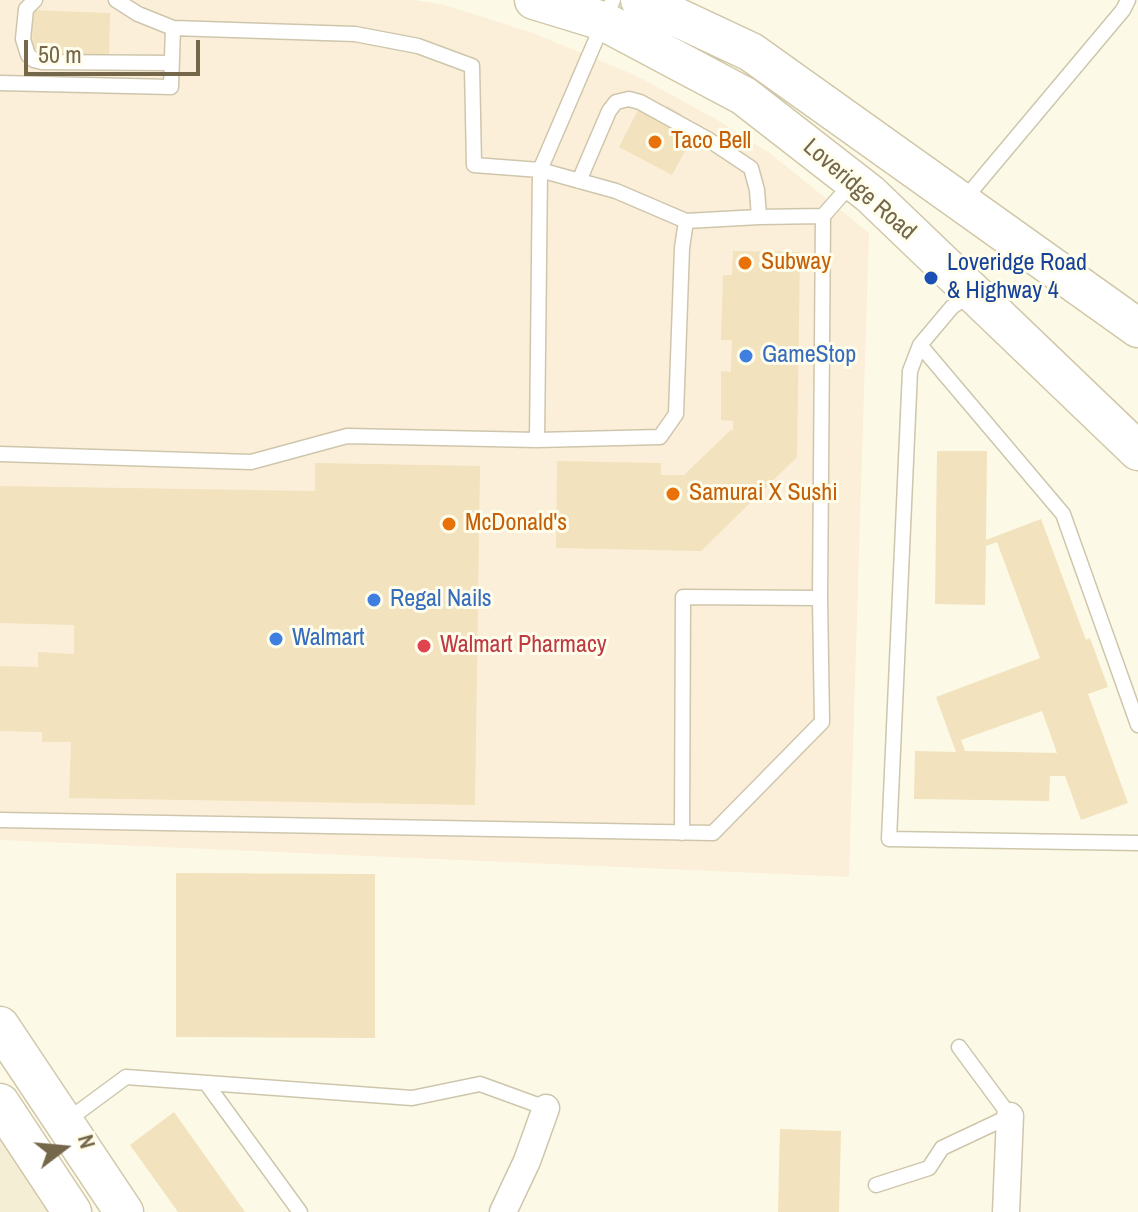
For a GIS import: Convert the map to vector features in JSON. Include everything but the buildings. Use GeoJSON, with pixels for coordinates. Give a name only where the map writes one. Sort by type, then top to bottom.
{"type":"FeatureCollection","features":[{"type":"Feature","properties":{"kind":"main road","name":"Loveridge Road"},"geometry":{"type":"LineString","coordinates":[[534,0],[608,10],[744,96],[854,181],[1138,451]]}},
{"type":"Feature","properties":{"kind":"main road","name":"Loveridge Road"},"geometry":{"type":"LineString","coordinates":[[640,0],[751,52],[1138,328]]}},
{"type":"Feature","properties":{"kind":"main road"},"geometry":{"type":"LineString","coordinates":[[0,1026],[124,1212]]}},
{"type":"Feature","properties":{"kind":"main road"},"geometry":{"type":"LineString","coordinates":[[0,1103],[72,1212]]}},
{"type":"Feature","properties":{"kind":"street"},"geometry":{"type":"LineString","coordinates":[[503,1212],[527,1161],[546,1108]]}},
{"type":"Feature","properties":{"kind":"street"},"geometry":{"type":"LineString","coordinates":[[1006,1212],[1010,1116]]}},
{"type":"Feature","properties":{"kind":"lane"},"geometry":{"type":"LineString","coordinates":[[35,0],[26,9],[23,39],[28,55],[34,60],[171,63]]}},
{"type":"Feature","properties":{"kind":"lane"},"geometry":{"type":"LineString","coordinates":[[116,0],[138,14],[173,28],[355,34],[418,46],[472,66],[474,165],[540,170],[616,191],[686,221],[823,216]]}},
{"type":"Feature","properties":{"kind":"lane"},"geometry":{"type":"LineString","coordinates":[[961,202],[1123,10],[1128,0]]}},
{"type":"Feature","properties":{"kind":"lane"},"geometry":{"type":"LineString","coordinates":[[537,440],[540,170],[608,10]]}},
{"type":"Feature","properties":{"kind":"lane"},"geometry":{"type":"LineString","coordinates":[[0,83],[171,87],[173,28]]}},
{"type":"Feature","properties":{"kind":"lane"},"geometry":{"type":"LineString","coordinates":[[579,181],[613,105],[625,99],[634,100],[709,140],[751,168],[756,182],[759,217]]}},
{"type":"Feature","properties":{"kind":"lane"},"geometry":{"type":"LineString","coordinates":[[0,820],[713,833],[822,722],[823,216],[854,181]]}},
{"type":"Feature","properties":{"kind":"lane"},"geometry":{"type":"LineString","coordinates":[[0,454],[251,462],[347,436],[537,440],[660,437],[676,414],[682,248],[686,221]]}},
{"type":"Feature","properties":{"kind":"lane"},"geometry":{"type":"LineString","coordinates":[[973,293],[952,307],[920,345],[910,371],[889,839],[1138,843]]}},
{"type":"Feature","properties":{"kind":"lane"},"geometry":{"type":"LineString","coordinates":[[920,345],[1063,514],[1138,725]]}},
{"type":"Feature","properties":{"kind":"lane"},"geometry":{"type":"LineString","coordinates":[[682,833],[683,597],[820,598]]}},
{"type":"Feature","properties":{"kind":"lane"},"geometry":{"type":"LineString","coordinates":[[876,1185],[929,1168],[942,1148],[1010,1116],[959,1047]]}},
{"type":"Feature","properties":{"kind":"lane"},"geometry":{"type":"LineString","coordinates":[[65,1122],[126,1077],[412,1098],[480,1084],[546,1108]]}},
{"type":"Feature","properties":{"kind":"lane"},"geometry":{"type":"LineString","coordinates":[[206,1083],[300,1212]]}},
{"type":"Feature","properties":{"kind":"shaded area"},"geometry":{"type":"Polygon","coordinates":[[[0,0],[415,0],[445,5],[533,33],[635,75],[714,118],[771,154],[869,233],[849,877],[0,840],[0,0]]]}},
{"type":"Feature","properties":{"kind":"shaded area"},"geometry":{"type":"Polygon","coordinates":[[[0,1103],[72,1212],[0,1212],[0,1103]]]}},
{"type":"Feature","properties":{"kind":"place","name":"Taco Bell"},"geometry":{"type":"Point","coordinates":[655,142]}},
{"type":"Feature","properties":{"kind":"place","name":"Subway"},"geometry":{"type":"Point","coordinates":[745,263]}},
{"type":"Feature","properties":{"kind":"place","name":"Loveridge Road & Highway 4"},"geometry":{"type":"Point","coordinates":[931,278]}},
{"type":"Feature","properties":{"kind":"place","name":"GameStop"},"geometry":{"type":"Point","coordinates":[746,356]}},
{"type":"Feature","properties":{"kind":"place","name":"Samurai X Sushi"},"geometry":{"type":"Point","coordinates":[673,494]}},
{"type":"Feature","properties":{"kind":"place","name":"McDonald's"},"geometry":{"type":"Point","coordinates":[449,524]}},
{"type":"Feature","properties":{"kind":"place","name":"Regal Nails"},"geometry":{"type":"Point","coordinates":[374,600]}},
{"type":"Feature","properties":{"kind":"place","name":"Walmart"},"geometry":{"type":"Point","coordinates":[276,639]}},
{"type":"Feature","properties":{"kind":"place","name":"Walmart Pharmacy"},"geometry":{"type":"Point","coordinates":[424,646]}}]}
